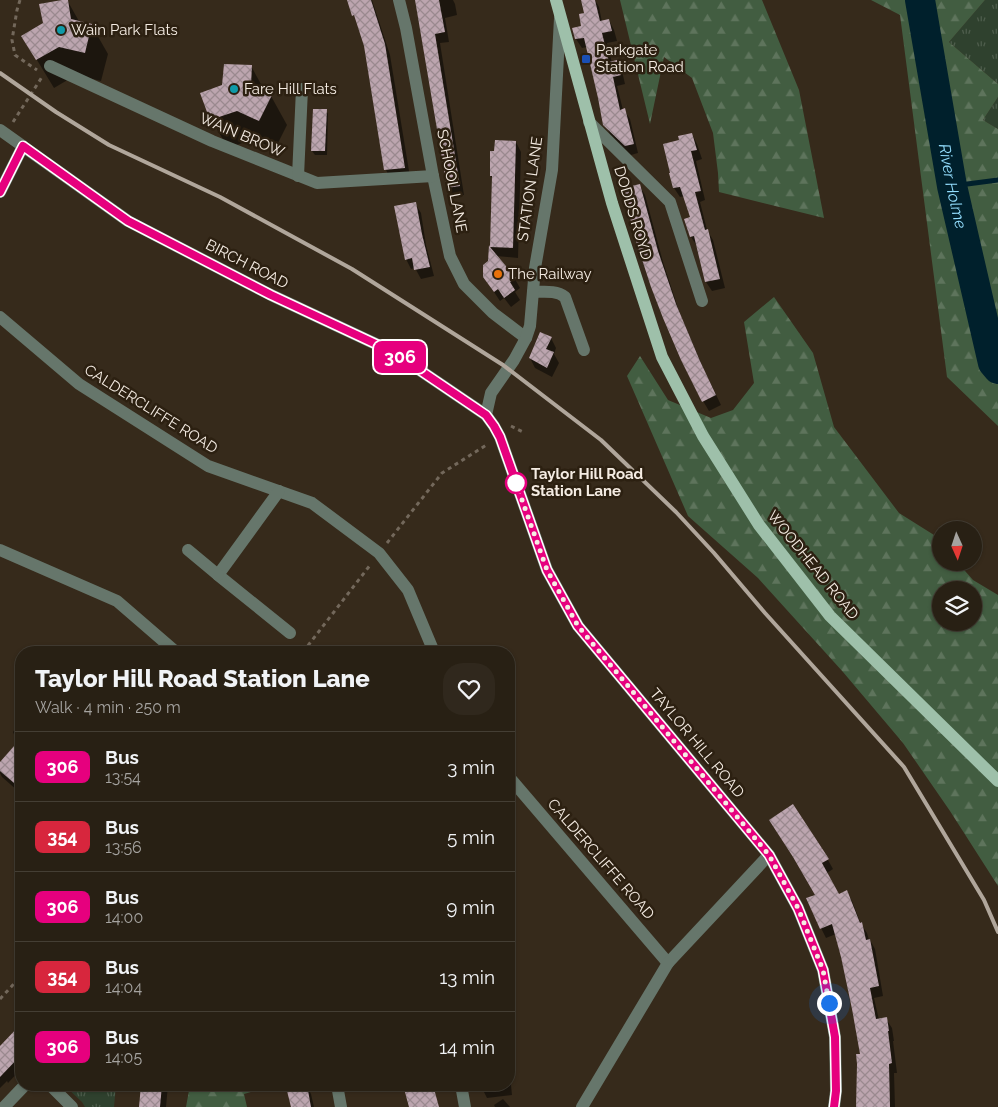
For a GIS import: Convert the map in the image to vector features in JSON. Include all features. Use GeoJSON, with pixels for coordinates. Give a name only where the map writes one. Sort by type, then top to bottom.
{"type":"FeatureCollection","features":[{"type":"Feature","properties":{"kind":"main road"},"geometry":{"type":"LineString","coordinates":[[556,0],[560,15]]}},
{"type":"Feature","properties":{"kind":"main road","name":"DODDS ROYD"},"geometry":{"type":"LineString","coordinates":[[560,15],[612,204],[662,358],[692,413]]}},
{"type":"Feature","properties":{"kind":"main road","name":"WOODHEAD ROAD"},"geometry":{"type":"LineString","coordinates":[[692,413],[703,436],[759,525],[830,616],[998,781]]}},
{"type":"Feature","properties":{"kind":"street","name":"SCHOOL LANE"},"geometry":{"type":"LineString","coordinates":[[399,0],[450,256],[464,284],[493,313],[526,338]]}},
{"type":"Feature","properties":{"kind":"street","name":"STATION LANE"},"geometry":{"type":"LineString","coordinates":[[486,415],[491,393],[514,360],[530,326],[535,268],[552,170],[560,15]]}},
{"type":"Feature","properties":{"kind":"street","name":"WAIN BROW"},"geometry":{"type":"LineString","coordinates":[[47,70],[212,141],[317,183],[433,176]]}},
{"type":"Feature","properties":{"kind":"street"},"geometry":{"type":"LineString","coordinates":[[298,176],[302,89]]}},
{"type":"Feature","properties":{"kind":"street"},"geometry":{"type":"LineString","coordinates":[[589,122],[670,202],[702,301]]}},
{"type":"Feature","properties":{"kind":"street","name":"BIRCH ROAD"},"geometry":{"type":"LineString","coordinates":[[0,130],[128,221],[271,295],[393,352],[486,415]]}},
{"type":"Feature","properties":{"kind":"street"},"geometry":{"type":"LineString","coordinates":[[0,192],[23,146]]}},
{"type":"Feature","properties":{"kind":"street"},"geometry":{"type":"LineString","coordinates":[[533,292],[554,292],[565,297],[584,350]]}},
{"type":"Feature","properties":{"kind":"street","name":"CALDERCLIFFE ROAD"},"geometry":{"type":"LineString","coordinates":[[0,317],[79,384],[208,466],[312,503],[380,553],[408,590],[427,646]]}},
{"type":"Feature","properties":{"kind":"street","name":"TAYLOR HILL ROAD"},"geometry":{"type":"LineString","coordinates":[[486,415],[500,437],[547,570],[578,626],[769,855],[798,908],[823,970],[835,1037],[836,1091],[834,1107]]}},
{"type":"Feature","properties":{"kind":"street"},"geometry":{"type":"LineString","coordinates":[[218,575],[279,491]]}},
{"type":"Feature","properties":{"kind":"street"},"geometry":{"type":"LineString","coordinates":[[0,550],[117,601],[169,646]]}},
{"type":"Feature","properties":{"kind":"street"},"geometry":{"type":"LineString","coordinates":[[188,550],[290,633]]}},
{"type":"Feature","properties":{"kind":"street","name":"CALDERCLIFFE ROAD"},"geometry":{"type":"LineString","coordinates":[[515,784],[668,963]]}},
{"type":"Feature","properties":{"kind":"street"},"geometry":{"type":"LineString","coordinates":[[582,1107],[668,963],[769,855]]}},
{"type":"Feature","properties":{"kind":"street"},"geometry":{"type":"LineString","coordinates":[[4,1107],[19,1091]]}},
{"type":"Feature","properties":{"kind":"street"},"geometry":{"type":"LineString","coordinates":[[56,1091],[72,1107]]}},
{"type":"Feature","properties":{"kind":"street"},"geometry":{"type":"LineString","coordinates":[[338,1091],[341,1107]]}},
{"type":"Feature","properties":{"kind":"street"},"geometry":{"type":"LineString","coordinates":[[462,1091],[465,1107]]}},
{"type":"Feature","properties":{"kind":"path"},"geometry":{"type":"LineString","coordinates":[[17,114],[47,70],[15,55],[12,40],[20,0]]}},
{"type":"Feature","properties":{"kind":"path"},"geometry":{"type":"LineString","coordinates":[[442,473],[500,437]]}},
{"type":"Feature","properties":{"kind":"path"},"geometry":{"type":"LineString","coordinates":[[0,1000],[15,983]]}},
{"type":"Feature","properties":{"kind":"green space"},"geometry":{"type":"Polygon","coordinates":[[[620,0],[762,0],[799,90],[824,218],[719,192],[713,133],[692,78],[664,57],[650,124],[620,0]]]}},
{"type":"Feature","properties":{"kind":"green space"},"geometry":{"type":"Polygon","coordinates":[[[871,0],[985,0],[949,42],[998,84],[998,97],[983,120],[998,129],[998,426],[947,377],[900,15],[871,0]]]}},
{"type":"Feature","properties":{"kind":"green space"},"geometry":{"type":"Polygon","coordinates":[[[985,0],[998,0],[998,84],[949,42],[985,0]]]}},
{"type":"Feature","properties":{"kind":"green space"},"geometry":{"type":"Polygon","coordinates":[[[998,97],[998,129],[983,120],[998,97]]]}},
{"type":"Feature","properties":{"kind":"green space"},"geometry":{"type":"Polygon","coordinates":[[[774,297],[813,353],[834,427],[899,513],[932,534],[932,571],[965,571],[975,581],[932,581],[932,631],[982,631],[982,585],[998,595],[998,886],[950,811],[903,743],[843,672],[758,578],[688,516],[627,376],[640,356],[668,400],[711,418],[733,410],[754,383],[744,322],[774,297]]]}},
{"type":"Feature","properties":{"kind":"green space"},"geometry":{"type":"Polygon","coordinates":[[[70,1091],[115,1091],[114,1107],[85,1107],[70,1091]]]}},
{"type":"Feature","properties":{"kind":"green space"},"geometry":{"type":"Polygon","coordinates":[[[189,1091],[254,1091],[244,1094],[247,1107],[186,1107],[189,1091]]]}},
{"type":"Feature","properties":{"kind":"building","name":"Wain Park Flats"},"geometry":{"type":"Polygon","coordinates":[[[68,0],[71,19],[92,24],[85,53],[59,47],[36,60],[21,36],[43,23],[39,4],[68,0]]]}},
{"type":"Feature","properties":{"kind":"building"},"geometry":{"type":"Polygon","coordinates":[[[347,0],[371,0],[385,44],[405,168],[384,170],[364,46],[347,0]]]}},
{"type":"Feature","properties":{"kind":"building"},"geometry":{"type":"Polygon","coordinates":[[[415,0],[439,0],[445,32],[435,34],[460,186],[447,188],[415,0]]]}},
{"type":"Feature","properties":{"kind":"building"},"geometry":{"type":"Polygon","coordinates":[[[581,0],[595,0],[600,21],[609,19],[612,31],[602,33],[609,62],[617,60],[621,75],[613,77],[620,110],[625,108],[634,144],[625,146],[603,125],[584,38],[575,39],[572,28],[581,26],[579,14],[584,13],[581,0]]]}},
{"type":"Feature","properties":{"kind":"building","name":"Fare Hill Flats"},"geometry":{"type":"Polygon","coordinates":[[[224,64],[252,65],[251,86],[272,95],[259,121],[237,111],[210,120],[200,93],[222,85],[224,64]]]}},
{"type":"Feature","properties":{"kind":"building"},"geometry":{"type":"Polygon","coordinates":[[[313,109],[327,109],[325,151],[311,151],[313,109]]]}},
{"type":"Feature","properties":{"kind":"building"},"geometry":{"type":"Polygon","coordinates":[[[692,133],[697,150],[691,151],[701,191],[695,192],[705,230],[708,229],[720,279],[705,282],[694,236],[690,237],[684,219],[690,217],[680,187],[673,188],[663,144],[679,140],[678,136],[692,133]]]}},
{"type":"Feature","properties":{"kind":"building"},"geometry":{"type":"Polygon","coordinates":[[[495,140],[516,141],[513,248],[490,247],[492,176],[490,176],[490,151],[494,151],[495,140]]]}},
{"type":"Feature","properties":{"kind":"building"},"geometry":{"type":"Polygon","coordinates":[[[640,184],[658,251],[676,304],[716,395],[702,402],[663,318],[634,235],[623,188],[640,184]]]}},
{"type":"Feature","properties":{"kind":"building"},"geometry":{"type":"Polygon","coordinates":[[[416,202],[430,267],[414,270],[412,258],[405,260],[394,206],[416,202]]]}},
{"type":"Feature","properties":{"kind":"building"},"geometry":{"type":"Polygon","coordinates":[[[489,245],[516,278],[510,282],[515,290],[504,298],[498,289],[494,292],[483,277],[483,265],[488,261],[489,245]]]}},
{"type":"Feature","properties":{"kind":"building"},"geometry":{"type":"Polygon","coordinates":[[[540,332],[552,337],[546,349],[554,352],[547,368],[529,358],[540,332]]]}},
{"type":"Feature","properties":{"kind":"building"},"geometry":{"type":"Polygon","coordinates":[[[15,745],[15,784],[0,771],[0,762],[15,745]]]}},
{"type":"Feature","properties":{"kind":"building"},"geometry":{"type":"Polygon","coordinates":[[[793,804],[829,859],[822,863],[839,894],[847,890],[860,923],[862,922],[866,940],[870,939],[879,986],[870,988],[876,1019],[887,1017],[889,1031],[892,1063],[889,1064],[890,1107],[856,1107],[856,1054],[860,1054],[841,957],[832,924],[820,929],[806,898],[815,895],[769,820],[793,804]]]}},
{"type":"Feature","properties":{"kind":"building"},"geometry":{"type":"Polygon","coordinates":[[[15,1030],[15,1061],[0,1077],[0,1046],[15,1030]]]}},
{"type":"Feature","properties":{"kind":"building"},"geometry":{"type":"Polygon","coordinates":[[[140,1091],[161,1091],[160,1107],[139,1107],[140,1091]]]}},
{"type":"Feature","properties":{"kind":"building"},"geometry":{"type":"Polygon","coordinates":[[[287,1091],[308,1091],[311,1107],[291,1107],[287,1091]]]}},
{"type":"Feature","properties":{"kind":"building"},"geometry":{"type":"Polygon","coordinates":[[[405,1091],[435,1091],[439,1107],[409,1107],[405,1091]]]}},
{"type":"Feature","properties":{"kind":"waterway","name":"River Holme"},"geometry":{"type":"LineString","coordinates":[[920,0],[952,186],[993,363],[998,369]]}},
{"type":"Feature","properties":{"kind":"waterway"},"geometry":{"type":"LineString","coordinates":[[952,186],[998,180]]}},
{"type":"Feature","properties":{"kind":"railway"},"geometry":{"type":"LineString","coordinates":[[0,73],[56,112],[109,145],[220,197],[352,269],[503,365],[601,440],[676,512],[714,553],[765,613],[904,767],[984,900],[998,932]]}},
{"type":"Feature","properties":{"kind":"bus line","name":"306"},"geometry":{"type":"LineString","coordinates":[[0,192],[23,146],[128,221],[271,295],[393,352],[486,415],[500,437],[547,570],[578,626],[769,855],[798,908],[823,970],[835,1037],[836,1091],[834,1107]]}},
{"type":"Feature","properties":{"kind":"place","name":"Wain Park Flats"},"geometry":{"type":"Point","coordinates":[61,30]}},
{"type":"Feature","properties":{"kind":"place","name":"Parkgate Station Road"},"geometry":{"type":"Point","coordinates":[586,59]}},
{"type":"Feature","properties":{"kind":"place","name":"Fare Hill Flats"},"geometry":{"type":"Point","coordinates":[234,89]}},
{"type":"Feature","properties":{"kind":"place","name":"The Railway"},"geometry":{"type":"Point","coordinates":[498,274]}},
{"type":"Feature","properties":{"kind":"place","name":"Taylor Hill Road Station Lane"},"geometry":{"type":"Point","coordinates":[516,483]}},
{"type":"Feature","properties":{"kind":"route"},"geometry":{"type":"LineString","coordinates":[[516,483],[547,570],[578,626],[769,855],[798,908],[823,970],[829,1003]]}}]}
